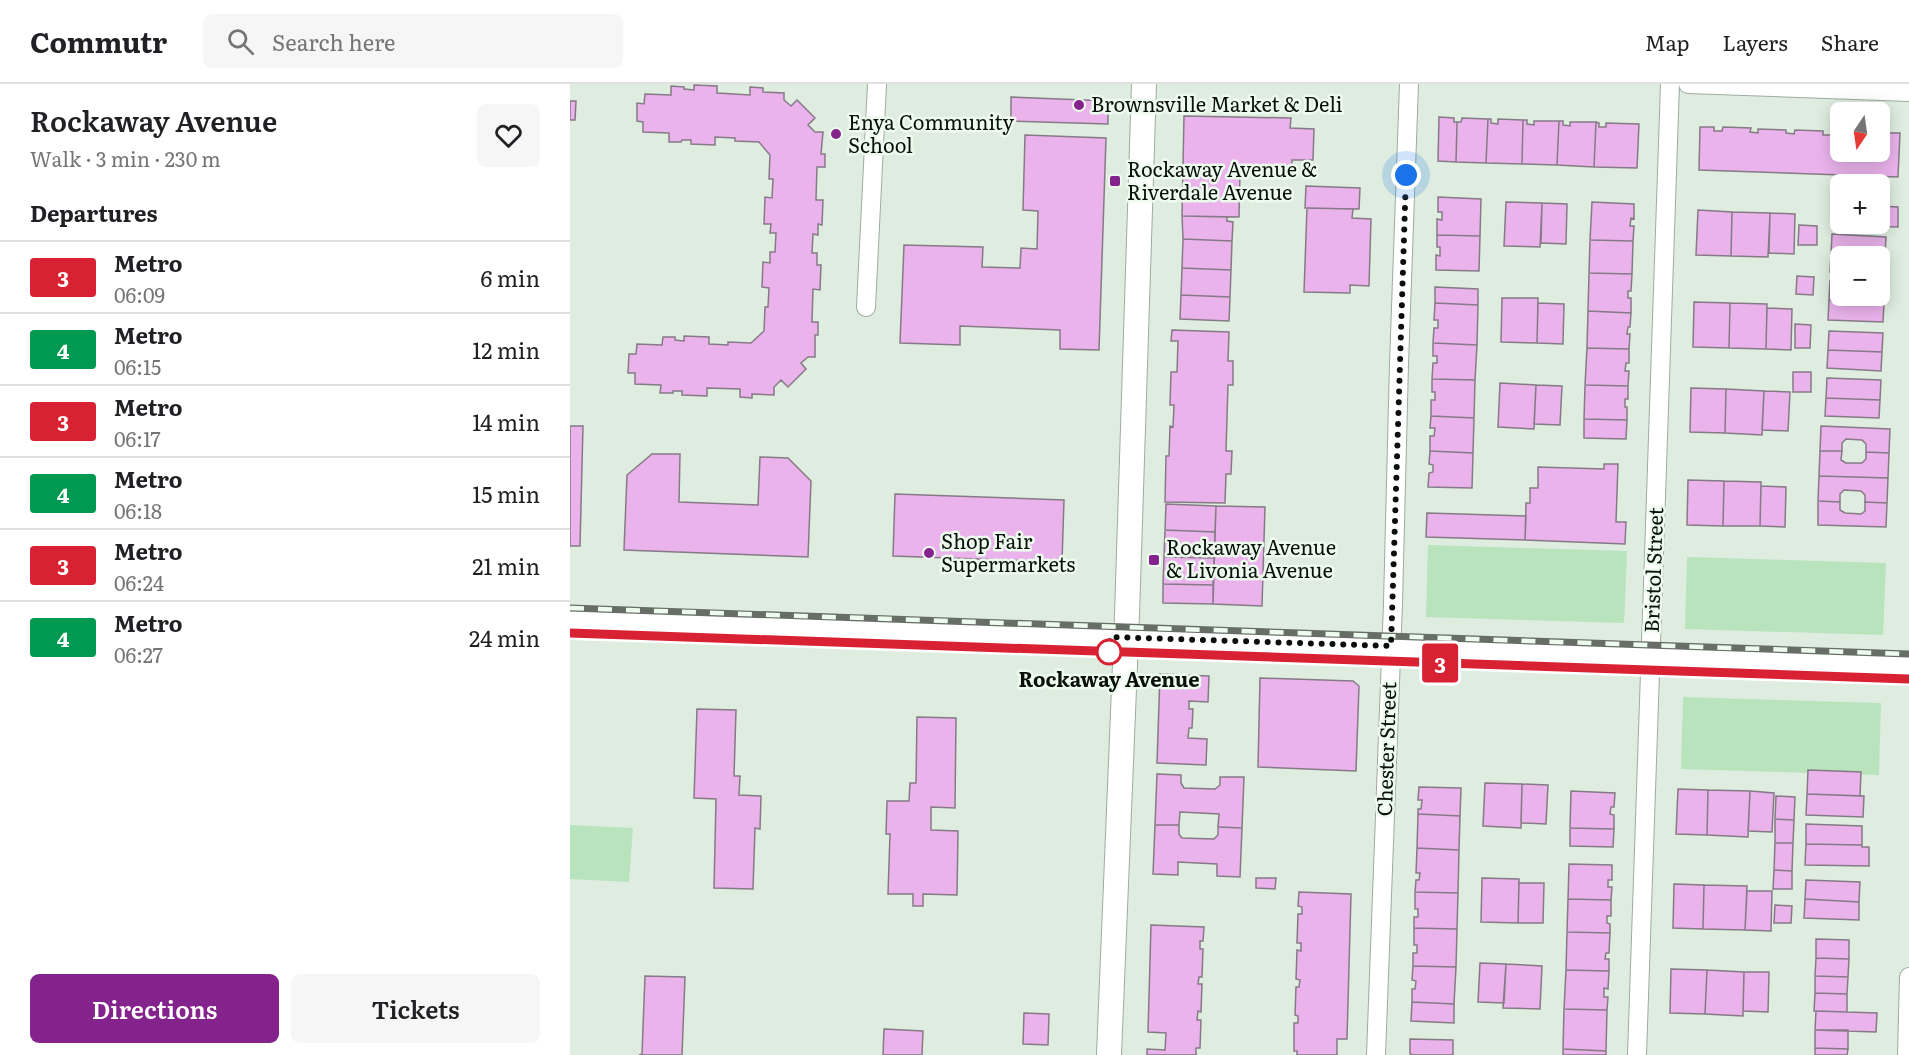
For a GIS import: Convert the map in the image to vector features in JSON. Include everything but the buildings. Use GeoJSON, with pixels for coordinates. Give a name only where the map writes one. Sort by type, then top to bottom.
{"type":"FeatureCollection","features":[{"type":"Feature","properties":{"kind":"street"},"geometry":{"type":"LineString","coordinates":[[866,307],[877,84]]}},
{"type":"Feature","properties":{"kind":"street"},"geometry":{"type":"LineString","coordinates":[[1109,1055],[1144,84]]}},
{"type":"Feature","properties":{"kind":"street","name":"Chester Street"},"geometry":{"type":"LineString","coordinates":[[1376,1055],[1409,84]]}},
{"type":"Feature","properties":{"kind":"street","name":"Bristol Street"},"geometry":{"type":"LineString","coordinates":[[1637,1055],[1670,84]]}},
{"type":"Feature","properties":{"kind":"street"},"geometry":{"type":"LineString","coordinates":[[1688,84],[1909,92]]}},
{"type":"Feature","properties":{"kind":"street"},"geometry":{"type":"LineString","coordinates":[[570,619],[1909,664]]}},
{"type":"Feature","properties":{"kind":"street"},"geometry":{"type":"LineString","coordinates":[[1907,1055],[1909,977]]}},
{"type":"Feature","properties":{"kind":"green space"},"geometry":{"type":"Polygon","coordinates":[[[1428,545],[1627,551],[1624,623],[1426,617],[1428,545]]]}},
{"type":"Feature","properties":{"kind":"green space"},"geometry":{"type":"Polygon","coordinates":[[[1687,557],[1886,563],[1883,635],[1685,629],[1687,557]]]}},
{"type":"Feature","properties":{"kind":"green space"},"geometry":{"type":"Polygon","coordinates":[[[1683,697],[1881,703],[1879,775],[1681,769],[1683,697]]]}},
{"type":"Feature","properties":{"kind":"green space"},"geometry":{"type":"Polygon","coordinates":[[[570,825],[633,828],[629,882],[570,879],[570,825]]]}},
{"type":"Feature","properties":{"kind":"railway"},"geometry":{"type":"LineString","coordinates":[[570,608],[1909,654]]}},
{"type":"Feature","properties":{"kind":"railway"},"geometry":{"type":"LineString","coordinates":[[570,633],[1909,679]]}},
{"type":"Feature","properties":{"kind":"metro line","name":"3"},"geometry":{"type":"LineString","coordinates":[[570,633],[1909,679]]}},
{"type":"Feature","properties":{"kind":"place","name":"Brownsville Market & Deli"},"geometry":{"type":"Point","coordinates":[1079,105]}},
{"type":"Feature","properties":{"kind":"place","name":"Enya Community School"},"geometry":{"type":"Point","coordinates":[836,134]}},
{"type":"Feature","properties":{"kind":"place","name":"Rockaway Avenue & Riverdale Avenue"},"geometry":{"type":"Point","coordinates":[1115,181]}},
{"type":"Feature","properties":{"kind":"place","name":"Shop Fair Supermarkets"},"geometry":{"type":"Point","coordinates":[929,553]}},
{"type":"Feature","properties":{"kind":"place","name":"Rockaway Avenue & Livonia Avenue"},"geometry":{"type":"Point","coordinates":[1154,560]}},
{"type":"Feature","properties":{"kind":"place","name":"Rockaway Avenue"},"geometry":{"type":"Point","coordinates":[1109,652]}},
{"type":"Feature","properties":{"kind":"route"},"geometry":{"type":"LineString","coordinates":[[1109,652],[1110,637],[1391,646],[1406,175]]}}]}
